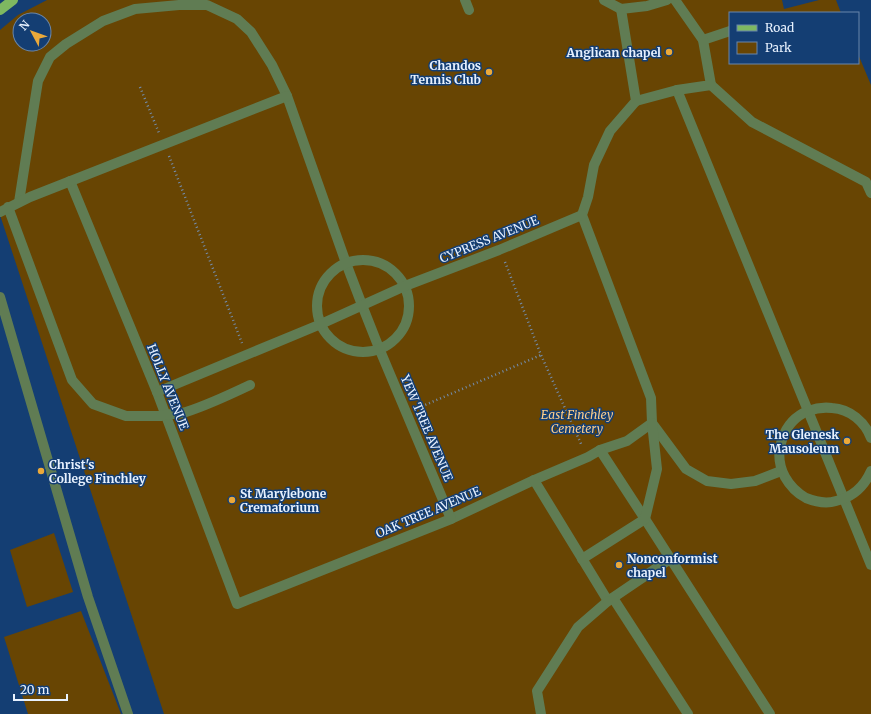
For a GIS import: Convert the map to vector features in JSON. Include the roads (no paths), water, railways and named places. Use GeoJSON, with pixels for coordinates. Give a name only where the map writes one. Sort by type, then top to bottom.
{"type":"FeatureCollection","features":[{"type":"Feature","properties":{"kind":"main road"},"geometry":{"type":"LineString","coordinates":[[0,10],[13,0]]}},
{"type":"Feature","properties":{"kind":"lane"},"geometry":{"type":"LineString","coordinates":[[465,0],[469,10]]}},
{"type":"Feature","properties":{"kind":"lane"},"geometry":{"type":"LineString","coordinates":[[604,0],[621,9],[647,6],[667,0]]}},
{"type":"Feature","properties":{"kind":"lane"},"geometry":{"type":"LineString","coordinates":[[675,0],[703,40],[710,86],[752,122],[866,182],[871,193]]}},
{"type":"Feature","properties":{"kind":"lane"},"geometry":{"type":"LineString","coordinates":[[20,202],[38,81],[50,57],[66,44],[103,21],[135,9],[179,5],[207,5],[237,19],[251,32],[272,65],[287,96],[346,263]]}},
{"type":"Feature","properties":{"kind":"lane"},"geometry":{"type":"LineString","coordinates":[[621,9],[636,101]]}},
{"type":"Feature","properties":{"kind":"lane"},"geometry":{"type":"LineString","coordinates":[[703,40],[729,31]]}},
{"type":"Feature","properties":{"kind":"lane"},"geometry":{"type":"LineString","coordinates":[[582,559],[645,519],[657,469],[651,398],[582,215],[588,196],[594,164],[610,132],[636,101],[677,90],[710,86]]}},
{"type":"Feature","properties":{"kind":"lane"},"geometry":{"type":"LineString","coordinates":[[677,90],[871,565]]}},
{"type":"Feature","properties":{"kind":"lane"},"geometry":{"type":"LineString","coordinates":[[250,385],[208,404],[183,413],[161,416],[126,416],[93,404],[72,380],[4,210],[70,181],[287,96]]}},
{"type":"Feature","properties":{"kind":"lane","name":"HOLLY AVENUE"},"geometry":{"type":"LineString","coordinates":[[70,181],[157,392],[237,604]]}},
{"type":"Feature","properties":{"kind":"lane","name":"CYPRESS AVENUE"},"geometry":{"type":"LineString","coordinates":[[321,324],[405,286],[500,250],[582,215]]}},
{"type":"Feature","properties":{"kind":"lane"},"geometry":{"type":"LineString","coordinates":[[360,260],[380,263],[397,275],[405,286],[409,301],[408,316],[402,330],[392,341],[379,348],[366,351],[352,350],[339,345],[328,336],[321,324],[318,310],[318,295],[324,281],[334,270],[346,263],[360,260]]}},
{"type":"Feature","properties":{"kind":"lane","name":"YEW TREE AVENUE"},"geometry":{"type":"LineString","coordinates":[[346,263],[379,348],[451,519]]}},
{"type":"Feature","properties":{"kind":"lane"},"geometry":{"type":"LineString","coordinates":[[0,297],[88,597],[128,714]]}},
{"type":"Feature","properties":{"kind":"lane"},"geometry":{"type":"LineString","coordinates":[[157,392],[321,324]]}},
{"type":"Feature","properties":{"kind":"lane"},"geometry":{"type":"LineString","coordinates":[[871,438],[868,423],[863,424],[852,414],[838,408],[823,407],[808,411],[796,418],[786,429],[780,442],[779,457],[781,471],[789,484],[800,495],[814,501],[829,503],[844,499],[857,492],[867,480],[871,471]]}},
{"type":"Feature","properties":{"kind":"lane"},"geometry":{"type":"LineString","coordinates":[[652,423],[686,469],[707,481],[731,484],[755,481],[781,471]]}},
{"type":"Feature","properties":{"kind":"lane","name":"OAK TREE AVENUE"},"geometry":{"type":"LineString","coordinates":[[237,604],[451,519],[534,480],[588,457],[600,450],[628,441],[652,423]]}},
{"type":"Feature","properties":{"kind":"lane"},"geometry":{"type":"LineString","coordinates":[[600,450],[770,714]]}},
{"type":"Feature","properties":{"kind":"lane"},"geometry":{"type":"LineString","coordinates":[[534,480],[582,559],[611,599],[688,714]]}},
{"type":"Feature","properties":{"kind":"lane"},"geometry":{"type":"LineString","coordinates":[[541,714],[537,691],[578,627],[611,599],[670,559]]}},
{"type":"Feature","properties":{"kind":"place","name":"Anglican chapel"},"geometry":{"type":"Point","coordinates":[669,52]}},
{"type":"Feature","properties":{"kind":"place","name":"Chandos Tennis Club"},"geometry":{"type":"Point","coordinates":[489,72]}},
{"type":"Feature","properties":{"kind":"place","name":"The Glenesk Mausoleum"},"geometry":{"type":"Point","coordinates":[847,441]}},
{"type":"Feature","properties":{"kind":"place","name":"Christ's College Finchley"},"geometry":{"type":"Point","coordinates":[41,471]}},
{"type":"Feature","properties":{"kind":"place","name":"St Marylebone Crematorium"},"geometry":{"type":"Point","coordinates":[232,500]}},
{"type":"Feature","properties":{"kind":"place","name":"Nonconformist chapel"},"geometry":{"type":"Point","coordinates":[619,565]}},
{"type":"Feature","properties":{"kind":"park label","name":"East Finchley Cemetery"},"geometry":{"type":"Point","coordinates":[577,421]}}]}
